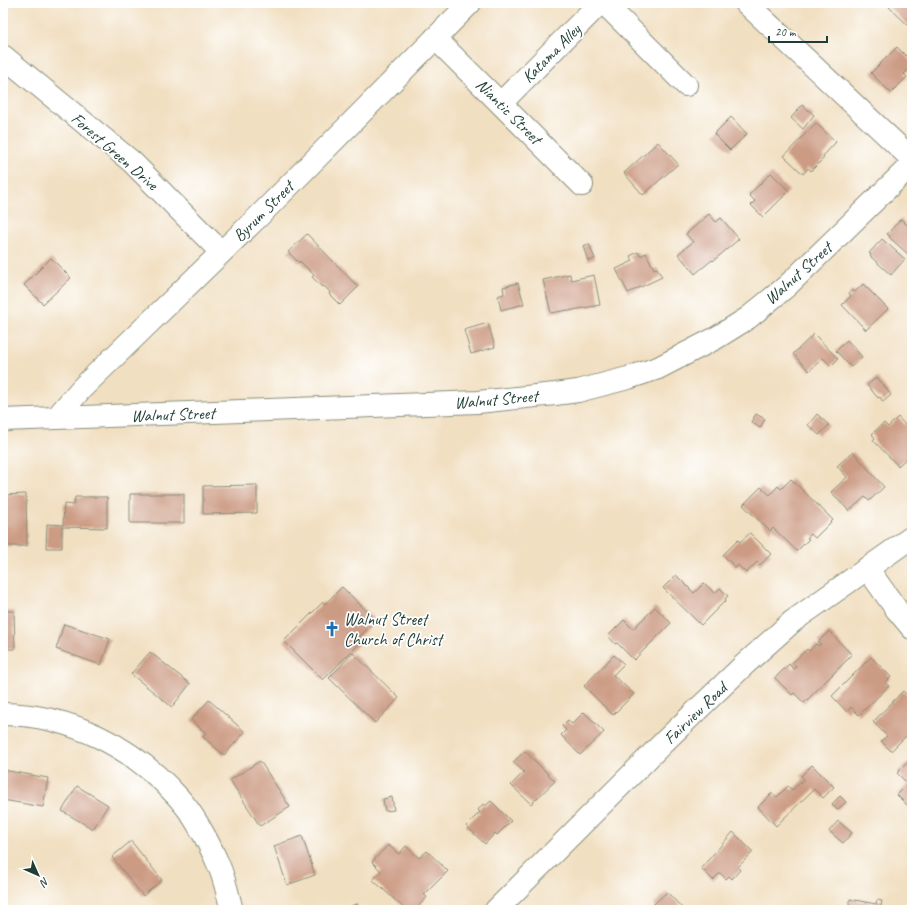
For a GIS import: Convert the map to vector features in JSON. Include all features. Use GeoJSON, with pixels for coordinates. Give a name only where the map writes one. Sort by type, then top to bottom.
{"type":"FeatureCollection","features":[{"type":"Feature","properties":{"kind":"street","name":"Byrum Street"},"geometry":{"type":"LineString","coordinates":[[56,418],[81,389],[221,252],[470,3]]}},
{"type":"Feature","properties":{"kind":"street","name":"Katama Alley"},"geometry":{"type":"LineString","coordinates":[[501,103],[600,3]]}},
{"type":"Feature","properties":{"kind":"street"},"geometry":{"type":"LineString","coordinates":[[604,3],[686,85]]}},
{"type":"Feature","properties":{"kind":"street"},"geometry":{"type":"LineString","coordinates":[[746,3],[912,159]]}},
{"type":"Feature","properties":{"kind":"street","name":"Niantic Street"},"geometry":{"type":"LineString","coordinates":[[435,38],[582,185]]}},
{"type":"Feature","properties":{"kind":"street","name":"Forest Green Drive"},"geometry":{"type":"LineString","coordinates":[[3,56],[132,162],[221,252]]}},
{"type":"Feature","properties":{"kind":"street","name":"Walnut Street"},"geometry":{"type":"LineString","coordinates":[[3,420],[478,402],[570,392],[628,378],[658,368],[716,338],[748,318],[788,286],[912,164]]}},
{"type":"Feature","properties":{"kind":"street","name":"Fairview Road"},"geometry":{"type":"LineString","coordinates":[[506,907],[582,824],[744,665],[793,621],[912,537]]}},
{"type":"Feature","properties":{"kind":"street"},"geometry":{"type":"LineString","coordinates":[[867,568],[912,628]]}},
{"type":"Feature","properties":{"kind":"street"},"geometry":{"type":"LineString","coordinates":[[3,714],[25,714],[74,726],[102,738],[127,752],[152,771],[178,796],[191,814],[220,867],[232,910]]}},
{"type":"Feature","properties":{"kind":"building"},"geometry":{"type":"Polygon","coordinates":[[[893,3],[912,3],[912,29],[889,7],[893,3]]]}},
{"type":"Feature","properties":{"kind":"building"},"geometry":{"type":"Polygon","coordinates":[[[897,47],[912,62],[912,67],[904,74],[907,77],[891,93],[871,73],[897,47]]]}},
{"type":"Feature","properties":{"kind":"building"},"geometry":{"type":"Polygon","coordinates":[[[802,105],[814,115],[803,129],[791,118],[802,105]]]}},
{"type":"Feature","properties":{"kind":"building"},"geometry":{"type":"Polygon","coordinates":[[[731,117],[747,134],[730,150],[714,134],[731,117]]]}},
{"type":"Feature","properties":{"kind":"building"},"geometry":{"type":"Polygon","coordinates":[[[816,123],[836,142],[823,156],[824,158],[811,171],[808,168],[803,174],[784,156],[816,123]]]}},
{"type":"Feature","properties":{"kind":"building"},"geometry":{"type":"Polygon","coordinates":[[[658,142],[678,164],[643,195],[624,173],[658,142]]]}},
{"type":"Feature","properties":{"kind":"building"},"geometry":{"type":"Polygon","coordinates":[[[771,173],[789,191],[763,217],[751,205],[755,201],[749,195],[771,173]]]}},
{"type":"Feature","properties":{"kind":"building"},"geometry":{"type":"Polygon","coordinates":[[[709,214],[716,222],[721,218],[739,239],[695,274],[678,254],[693,242],[686,234],[709,214]]]}},
{"type":"Feature","properties":{"kind":"building"},"geometry":{"type":"Polygon","coordinates":[[[901,219],[912,230],[911,257],[887,234],[901,219]]]}},
{"type":"Feature","properties":{"kind":"building"},"geometry":{"type":"Polygon","coordinates":[[[307,234],[358,287],[340,305],[329,294],[330,292],[324,286],[322,287],[312,277],[314,275],[300,261],[299,263],[288,252],[307,234]]]}},
{"type":"Feature","properties":{"kind":"building"},"geometry":{"type":"Polygon","coordinates":[[[882,239],[905,259],[891,275],[870,256],[871,254],[869,253],[882,239]]]}},
{"type":"Feature","properties":{"kind":"building"},"geometry":{"type":"Polygon","coordinates":[[[589,244],[595,259],[588,261],[583,246],[589,244]]]}},
{"type":"Feature","properties":{"kind":"building"},"geometry":{"type":"Polygon","coordinates":[[[638,252],[640,256],[646,253],[654,269],[657,268],[662,277],[628,293],[616,269],[633,261],[630,256],[638,252]]]}},
{"type":"Feature","properties":{"kind":"building"},"geometry":{"type":"Polygon","coordinates":[[[51,258],[71,278],[43,304],[24,285],[51,258]]]}},
{"type":"Feature","properties":{"kind":"building"},"geometry":{"type":"Polygon","coordinates":[[[570,274],[571,280],[594,275],[600,305],[551,313],[543,280],[570,274]]]}},
{"type":"Feature","properties":{"kind":"building"},"geometry":{"type":"Polygon","coordinates":[[[518,283],[524,304],[501,310],[498,296],[504,294],[503,287],[518,283]]]}},
{"type":"Feature","properties":{"kind":"building"},"geometry":{"type":"Polygon","coordinates":[[[863,284],[888,309],[866,330],[842,305],[851,296],[849,293],[853,290],[855,292],[863,284]]]}},
{"type":"Feature","properties":{"kind":"building"},"geometry":{"type":"Polygon","coordinates":[[[488,323],[495,347],[471,354],[464,330],[488,323]]]}},
{"type":"Feature","properties":{"kind":"building"},"geometry":{"type":"Polygon","coordinates":[[[814,334],[838,359],[831,366],[823,358],[809,371],[793,354],[814,334]]]}},
{"type":"Feature","properties":{"kind":"building"},"geometry":{"type":"Polygon","coordinates":[[[847,340],[862,357],[851,367],[836,351],[847,340]]]}},
{"type":"Feature","properties":{"kind":"building"},"geometry":{"type":"Polygon","coordinates":[[[877,377],[891,395],[883,402],[880,397],[878,398],[867,385],[877,377]]]}},
{"type":"Feature","properties":{"kind":"building"},"geometry":{"type":"Polygon","coordinates":[[[756,414],[765,419],[760,428],[751,422],[756,414]]]}},
{"type":"Feature","properties":{"kind":"building"},"geometry":{"type":"Polygon","coordinates":[[[817,414],[829,425],[819,435],[808,425],[817,414]]]}},
{"type":"Feature","properties":{"kind":"building"},"geometry":{"type":"Polygon","coordinates":[[[898,417],[905,425],[912,418],[912,460],[909,456],[898,466],[873,440],[875,438],[872,434],[884,423],[888,427],[898,417]]]}},
{"type":"Feature","properties":{"kind":"building"},"geometry":{"type":"Polygon","coordinates":[[[853,452],[884,487],[869,501],[865,497],[849,511],[831,492],[847,477],[837,466],[853,452]]]}},
{"type":"Feature","properties":{"kind":"building"},"geometry":{"type":"Polygon","coordinates":[[[791,479],[833,520],[815,538],[811,534],[807,538],[809,539],[797,551],[773,528],[770,531],[743,505],[761,487],[770,495],[778,486],[781,489],[791,479]]]}},
{"type":"Feature","properties":{"kind":"building"},"geometry":{"type":"Polygon","coordinates":[[[257,485],[257,513],[203,514],[203,486],[257,485]]]}},
{"type":"Feature","properties":{"kind":"building"},"geometry":{"type":"Polygon","coordinates":[[[26,494],[27,546],[3,546],[3,495],[26,494]]]}},
{"type":"Feature","properties":{"kind":"building"},"geometry":{"type":"Polygon","coordinates":[[[130,494],[184,494],[184,523],[130,523],[130,494]]]}},
{"type":"Feature","properties":{"kind":"building"},"geometry":{"type":"Polygon","coordinates":[[[75,497],[107,497],[107,528],[62,527],[62,548],[46,548],[47,524],[63,525],[64,504],[74,505],[75,497]]]}},
{"type":"Feature","properties":{"kind":"building"},"geometry":{"type":"Polygon","coordinates":[[[750,533],[771,554],[760,565],[757,562],[746,573],[738,565],[736,568],[723,555],[738,540],[740,542],[750,533]]]}},
{"type":"Feature","properties":{"kind":"building"},"geometry":{"type":"Polygon","coordinates":[[[676,575],[694,593],[704,583],[715,593],[720,588],[728,596],[725,599],[726,600],[701,625],[663,588],[676,575]]]}},
{"type":"Feature","properties":{"kind":"building","name":"Walnut Street Church of Christ"},"geometry":{"type":"Polygon","coordinates":[[[342,587],[376,620],[358,638],[362,641],[323,680],[284,641],[323,602],[325,604],[342,587]]]}},
{"type":"Feature","properties":{"kind":"building"},"geometry":{"type":"Polygon","coordinates":[[[655,607],[671,623],[634,660],[608,636],[624,620],[633,629],[655,607]]]}},
{"type":"Feature","properties":{"kind":"building"},"geometry":{"type":"Polygon","coordinates":[[[3,611],[14,611],[15,649],[3,649],[3,611]]]}},
{"type":"Feature","properties":{"kind":"building"},"geometry":{"type":"Polygon","coordinates":[[[64,624],[110,639],[101,665],[56,649],[64,624]]]}},
{"type":"Feature","properties":{"kind":"building"},"geometry":{"type":"Polygon","coordinates":[[[829,631],[852,655],[804,703],[794,693],[792,695],[775,678],[789,664],[793,669],[796,667],[792,663],[807,649],[809,651],[816,644],[818,646],[821,644],[818,642],[829,631]]]}},
{"type":"Feature","properties":{"kind":"building"},"geometry":{"type":"Polygon","coordinates":[[[150,652],[190,684],[172,707],[131,674],[150,652]]]}},
{"type":"Feature","properties":{"kind":"building"},"geometry":{"type":"Polygon","coordinates":[[[353,653],[399,698],[375,723],[329,678],[353,653]]]}},
{"type":"Feature","properties":{"kind":"building"},"geometry":{"type":"Polygon","coordinates":[[[614,655],[624,664],[613,675],[634,694],[613,715],[584,686],[614,655]]]}},
{"type":"Feature","properties":{"kind":"building"},"geometry":{"type":"Polygon","coordinates":[[[871,657],[891,677],[885,683],[889,686],[859,715],[851,707],[847,712],[832,696],[871,657]]]}},
{"type":"Feature","properties":{"kind":"building"},"geometry":{"type":"Polygon","coordinates":[[[903,691],[911,698],[912,697],[912,730],[891,751],[881,741],[887,736],[873,722],[903,691]]]}},
{"type":"Feature","properties":{"kind":"building"},"geometry":{"type":"Polygon","coordinates":[[[209,700],[245,732],[224,755],[203,737],[206,733],[191,720],[209,700]]]}},
{"type":"Feature","properties":{"kind":"building"},"geometry":{"type":"Polygon","coordinates":[[[584,712],[604,732],[580,755],[561,735],[566,730],[562,726],[568,720],[572,724],[584,712]]]}},
{"type":"Feature","properties":{"kind":"building"},"geometry":{"type":"Polygon","coordinates":[[[525,751],[555,781],[531,804],[511,785],[524,772],[513,762],[525,751]]]}},
{"type":"Feature","properties":{"kind":"building"},"geometry":{"type":"Polygon","coordinates":[[[912,758],[912,810],[897,795],[908,784],[897,773],[912,758]]]}},
{"type":"Feature","properties":{"kind":"building"},"geometry":{"type":"Polygon","coordinates":[[[260,761],[290,807],[260,826],[230,780],[260,761]]]}},
{"type":"Feature","properties":{"kind":"building"},"geometry":{"type":"Polygon","coordinates":[[[812,765],[834,787],[823,798],[814,789],[776,826],[758,807],[772,793],[777,797],[788,786],[792,790],[804,779],[801,776],[812,765]]]}},
{"type":"Feature","properties":{"kind":"building"},"geometry":{"type":"Polygon","coordinates":[[[3,770],[48,778],[43,807],[3,800],[3,770]]]}},
{"type":"Feature","properties":{"kind":"building"},"geometry":{"type":"Polygon","coordinates":[[[77,786],[108,805],[93,829],[62,811],[77,786]]]}},
{"type":"Feature","properties":{"kind":"building"},"geometry":{"type":"Polygon","coordinates":[[[840,796],[846,802],[837,810],[832,804],[840,796]]]}},
{"type":"Feature","properties":{"kind":"building"},"geometry":{"type":"Polygon","coordinates":[[[392,797],[394,810],[385,811],[383,799],[392,797]]]}},
{"type":"Feature","properties":{"kind":"building"},"geometry":{"type":"Polygon","coordinates":[[[491,801],[511,821],[497,835],[495,833],[485,844],[466,826],[480,812],[478,810],[483,804],[485,806],[491,801]]]}},
{"type":"Feature","properties":{"kind":"building"},"geometry":{"type":"Polygon","coordinates":[[[838,821],[852,833],[843,843],[829,831],[838,821]]]}},
{"type":"Feature","properties":{"kind":"building"},"geometry":{"type":"Polygon","coordinates":[[[733,832],[753,852],[738,867],[740,870],[732,879],[729,876],[726,879],[720,873],[713,880],[701,868],[733,832]]]}},
{"type":"Feature","properties":{"kind":"building"},"geometry":{"type":"Polygon","coordinates":[[[302,836],[315,875],[287,885],[274,846],[302,836]]]}},
{"type":"Feature","properties":{"kind":"building"},"geometry":{"type":"Polygon","coordinates":[[[131,841],[162,880],[143,896],[112,857],[131,841]]]}},
{"type":"Feature","properties":{"kind":"building"},"geometry":{"type":"Polygon","coordinates":[[[388,845],[399,854],[406,846],[419,858],[427,851],[448,871],[424,895],[427,897],[415,910],[406,910],[373,880],[381,871],[372,862],[388,845]]]}},
{"type":"Feature","properties":{"kind":"building"},"geometry":{"type":"Polygon","coordinates":[[[667,892],[684,910],[652,910],[656,906],[654,904],[667,892]]]}},
{"type":"Feature","properties":{"kind":"building"},"geometry":{"type":"Polygon","coordinates":[[[850,899],[876,904],[877,900],[882,901],[880,910],[848,910],[850,899]]]}},
{"type":"Feature","properties":{"kind":"building"},"geometry":{"type":"Polygon","coordinates":[[[357,904],[358,910],[340,910],[357,904]]]}},
{"type":"Feature","properties":{"kind":"place","name":"Walnut Street Church of Christ"},"geometry":{"type":"Point","coordinates":[332,629]}}]}
